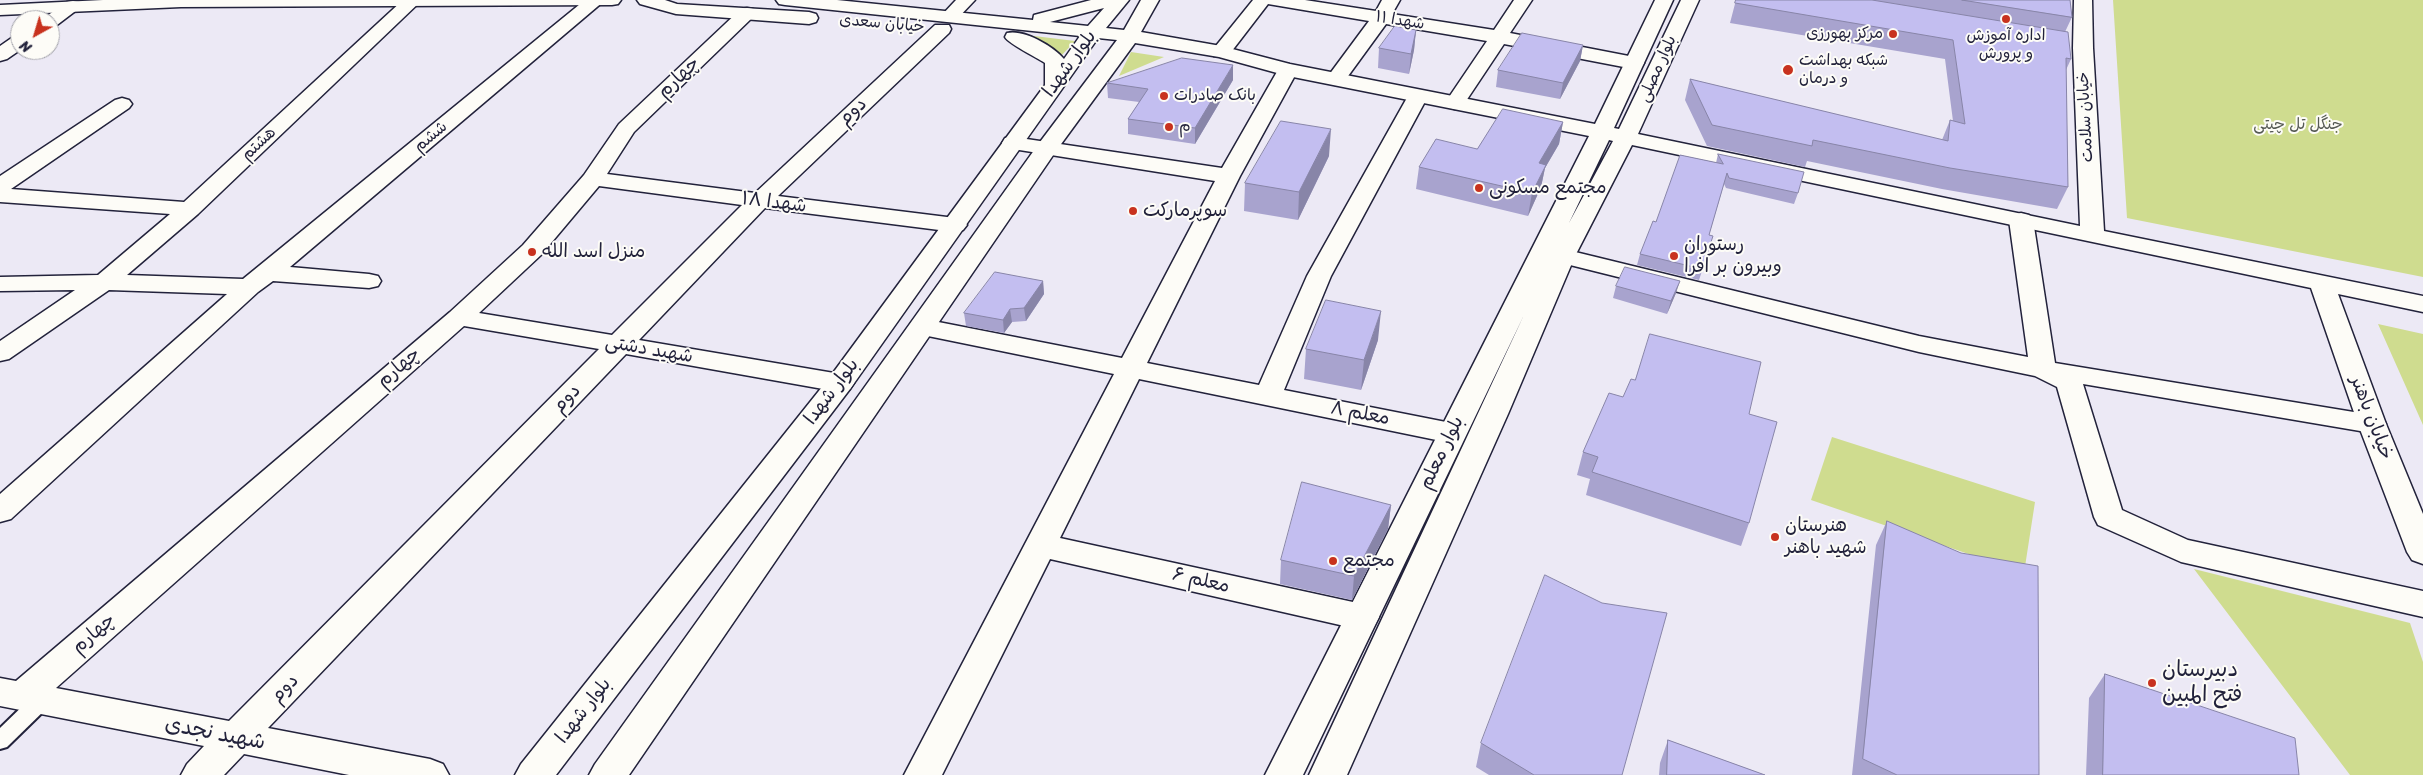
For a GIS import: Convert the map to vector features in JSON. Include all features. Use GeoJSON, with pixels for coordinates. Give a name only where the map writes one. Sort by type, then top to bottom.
{"type":"FeatureCollection","features":[{"type":"Feature","properties":{"kind":"street"},"geometry":{"type":"LineString","coordinates":[[0,10],[85,3],[603,0]]}},
{"type":"Feature","properties":{"kind":"street","name":"ششم"},"geometry":{"type":"LineString","coordinates":[[0,511],[258,280],[603,0]]}},
{"type":"Feature","properties":{"kind":"street","name":"خیابان سعدی"},"geometry":{"type":"LineString","coordinates":[[646,0],[676,9],[946,23],[1124,43]]}},
{"type":"Feature","properties":{"kind":"street","name":"خیابان سعدی"},"geometry":{"type":"LineString","coordinates":[[785,0],[841,2],[946,23]]}},
{"type":"Feature","properties":{"kind":"street","name":"دوم"},"geometry":{"type":"LineString","coordinates":[[200,775],[759,201],[946,23],[966,0]]}},
{"type":"Feature","properties":{"kind":"street"},"geometry":{"type":"LineString","coordinates":[[1010,30],[1041,19],[1112,0]]}},
{"type":"Feature","properties":{"kind":"street","name":"بلوار شهدا"},"geometry":{"type":"LineString","coordinates":[[534,775],[840,383],[1089,38],[1120,0]]}},
{"type":"Feature","properties":{"kind":"street"},"geometry":{"type":"LineString","coordinates":[[1221,52],[1262,0]]}},
{"type":"Feature","properties":{"kind":"street","name":"شهدا ۱۱"},"geometry":{"type":"LineString","coordinates":[[1272,0],[1499,36],[1634,63]]}},
{"type":"Feature","properties":{"kind":"street"},"geometry":{"type":"LineString","coordinates":[[1336,79],[1381,18],[1391,0]]}},
{"type":"Feature","properties":{"kind":"street"},"geometry":{"type":"LineString","coordinates":[[1455,103],[1523,0]]}},
{"type":"Feature","properties":{"kind":"street","name":"بلوار مصلی"},"geometry":{"type":"LineString","coordinates":[[1614,135],[1614,105],[1664,0]]}},
{"type":"Feature","properties":{"kind":"street","name":"بلوار مصلی"},"geometry":{"type":"LineString","coordinates":[[1614,135],[1640,110],[1690,0]]}},
{"type":"Feature","properties":{"kind":"street","name":"خیابان سلامت"},"geometry":{"type":"LineString","coordinates":[[2083,0],[2074,46],[2092,234]]}},
{"type":"Feature","properties":{"kind":"street","name":"هشتم"},"geometry":{"type":"LineString","coordinates":[[0,353],[104,282],[190,209],[412,1]]}},
{"type":"Feature","properties":{"kind":"street"},"geometry":{"type":"LineString","coordinates":[[1149,1],[1160,28],[1181,40],[1288,70],[1614,135],[2423,304]]}},
{"type":"Feature","properties":{"kind":"street","name":"بلوار شهدا"},"geometry":{"type":"LineString","coordinates":[[608,775],[924,327],[1048,147],[1124,43],[1149,1]]}},
{"type":"Feature","properties":{"kind":"street"},"geometry":{"type":"LineString","coordinates":[[60,16],[85,3]]}},
{"type":"Feature","properties":{"kind":"street","name":"چهارم"},"geometry":{"type":"LineString","coordinates":[[22,696],[459,317],[532,250],[593,179],[626,128],[747,13]]}},
{"type":"Feature","properties":{"kind":"street"},"geometry":{"type":"LineString","coordinates":[[1010,30],[1055,61],[1055,85]]}},
{"type":"Feature","properties":{"kind":"street"},"geometry":{"type":"LineString","coordinates":[[1124,43],[1221,52]]}},
{"type":"Feature","properties":{"kind":"street"},"geometry":{"type":"LineString","coordinates":[[1124,43],[1204,63]]}},
{"type":"Feature","properties":{"kind":"street"},"geometry":{"type":"LineString","coordinates":[[1184,64],[1204,63],[1288,70]]}},
{"type":"Feature","properties":{"kind":"street"},"geometry":{"type":"LineString","coordinates":[[923,775],[1229,176],[1288,70]]}},
{"type":"Feature","properties":{"kind":"street"},"geometry":{"type":"LineString","coordinates":[[1087,92],[1115,83]]}},
{"type":"Feature","properties":{"kind":"street"},"geometry":{"type":"LineString","coordinates":[[1268,396],[1319,276],[1418,96]]}},
{"type":"Feature","properties":{"kind":"street"},"geometry":{"type":"LineString","coordinates":[[0,186],[122,104]]}},
{"type":"Feature","properties":{"kind":"street"},"geometry":{"type":"LineString","coordinates":[[1541,120],[1589,117],[1614,105]]}},
{"type":"Feature","properties":{"kind":"street"},"geometry":{"type":"LineString","coordinates":[[1640,110],[1658,130],[1700,154]]}},
{"type":"Feature","properties":{"kind":"street"},"geometry":{"type":"LineString","coordinates":[[1541,120],[1570,135],[1599,164],[1648,157],[1700,154]]}},
{"type":"Feature","properties":{"kind":"street","name":"بلوار معلم"},"geometry":{"type":"LineString","coordinates":[[1284,775],[1452,433],[1614,135]]}},
{"type":"Feature","properties":{"kind":"street"},"geometry":{"type":"LineString","coordinates":[[1013,143],[1229,176]]}},
{"type":"Feature","properties":{"kind":"street","name":"بلوار معلم"},"geometry":{"type":"LineString","coordinates":[[1336,771],[1563,256],[1599,164]]}},
{"type":"Feature","properties":{"kind":"street"},"geometry":{"type":"LineString","coordinates":[[0,165],[30,166]]}},
{"type":"Feature","properties":{"kind":"street","name":"شهدا ۱۸"},"geometry":{"type":"LineString","coordinates":[[593,179],[955,225]]}},
{"type":"Feature","properties":{"kind":"street"},"geometry":{"type":"LineString","coordinates":[[0,195],[190,209]]}},
{"type":"Feature","properties":{"kind":"street"},"geometry":{"type":"LineString","coordinates":[[2021,220],[2043,369]]}},
{"type":"Feature","properties":{"kind":"street"},"geometry":{"type":"LineString","coordinates":[[1563,256],[1919,344],[2043,369],[2372,424]]}},
{"type":"Feature","properties":{"kind":"street"},"geometry":{"type":"LineString","coordinates":[[0,284],[258,280],[369,281]]}},
{"type":"Feature","properties":{"kind":"street","name":"خیابان باهنر"},"geometry":{"type":"LineString","coordinates":[[2322,283],[2372,424],[2423,552]]}},
{"type":"Feature","properties":{"kind":"street","name":"شهید دشتی"},"geometry":{"type":"LineString","coordinates":[[459,317],[840,383]]}},
{"type":"Feature","properties":{"kind":"street","name":"معلم ۸"},"geometry":{"type":"LineString","coordinates":[[924,327],[1452,433]]}},
{"type":"Feature","properties":{"kind":"street"},"geometry":{"type":"LineString","coordinates":[[2043,369],[2070,382],[2108,517],[2181,550],[2423,604]]}},
{"type":"Feature","properties":{"kind":"street","name":"معلم ۶"},"geometry":{"type":"LineString","coordinates":[[1040,545],[1362,618]]}},
{"type":"Feature","properties":{"kind":"street","name":"شهید نجدی"},"geometry":{"type":"LineString","coordinates":[[22,696],[430,775]]}},
{"type":"Feature","properties":{"kind":"lane"},"geometry":{"type":"LineString","coordinates":[[0,741],[22,696]]}},
{"type":"Feature","properties":{"kind":"green space","name":"جنگل تل چیتی"},"geometry":{"type":"Polygon","coordinates":[[[2113,0],[2423,0],[2423,277],[2127,218],[2113,0]]]}},
{"type":"Feature","properties":{"kind":"green space"},"geometry":{"type":"Polygon","coordinates":[[[1026,35],[1075,41],[1062,55],[1026,35]]]}},
{"type":"Feature","properties":{"kind":"green space"},"geometry":{"type":"Polygon","coordinates":[[[1131,52],[1164,57],[1119,76],[1131,52]]]}},
{"type":"Feature","properties":{"kind":"green space"},"geometry":{"type":"Polygon","coordinates":[[[2378,324],[2423,334],[2423,425],[2378,324]]]}},
{"type":"Feature","properties":{"kind":"green space"},"geometry":{"type":"Polygon","coordinates":[[[1832,437],[2035,502],[2024,573],[1811,500],[1832,437]]]}},
{"type":"Feature","properties":{"kind":"green space"},"geometry":{"type":"Polygon","coordinates":[[[2194,569],[2410,623],[2423,662],[2423,775],[2350,775],[2194,569]]]}},
{"type":"Feature","properties":{"kind":"building"},"geometry":{"type":"Polygon","coordinates":[[[1736,0],[1872,0],[2068,32],[2071,59],[2066,58],[2068,187],[1950,168],[1813,140],[1812,146],[1712,125],[1690,79],[1948,141],[1950,120],[1965,124],[1953,40],[1735,3],[1736,0]]]}},
{"type":"Feature","properties":{"kind":"building"},"geometry":{"type":"Polygon","coordinates":[[[1962,0],[2070,0],[2072,17],[1962,0]]]}},
{"type":"Feature","properties":{"kind":"building"},"geometry":{"type":"Polygon","coordinates":[[[1395,26],[1416,30],[1411,54],[1379,48],[1395,26]]]}},
{"type":"Feature","properties":{"kind":"building"},"geometry":{"type":"Polygon","coordinates":[[[1522,33],[1583,45],[1563,83],[1498,70],[1522,33]]]}},
{"type":"Feature","properties":{"kind":"building"},"geometry":{"type":"Polygon","coordinates":[[[1182,58],[1233,65],[1195,128],[1128,119],[1148,89],[1107,83],[1182,58]]]}},
{"type":"Feature","properties":{"kind":"building"},"geometry":{"type":"Polygon","coordinates":[[[1503,109],[1563,122],[1539,163],[1546,165],[1532,193],[1419,167],[1436,139],[1477,149],[1503,109]]]}},
{"type":"Feature","properties":{"kind":"building"},"geometry":{"type":"Polygon","coordinates":[[[1281,121],[1331,129],[1299,192],[1245,183],[1281,121]]]}},
{"type":"Feature","properties":{"kind":"building"},"geometry":{"type":"Polygon","coordinates":[[[1718,154],[1804,172],[1798,193],[1729,178],[1727,173],[1709,235],[1713,236],[1702,269],[1640,254],[1653,221],[1656,222],[1680,155],[1723,164],[1718,154]]]}},
{"type":"Feature","properties":{"kind":"building"},"geometry":{"type":"Polygon","coordinates":[[[1625,267],[1680,281],[1671,301],[1616,286],[1625,267]]]}},
{"type":"Feature","properties":{"kind":"building"},"geometry":{"type":"Polygon","coordinates":[[[995,272],[1043,281],[1024,308],[1010,309],[1003,320],[964,313],[995,272]]]}},
{"type":"Feature","properties":{"kind":"building"},"geometry":{"type":"Polygon","coordinates":[[[1326,300],[1381,311],[1364,360],[1306,349],[1326,300]]]}},
{"type":"Feature","properties":{"kind":"building"},"geometry":{"type":"Polygon","coordinates":[[[1650,334],[1761,362],[1749,414],[1777,422],[1749,523],[1592,472],[1598,457],[1583,452],[1609,393],[1623,397],[1631,379],[1635,380],[1650,334]]]}},
{"type":"Feature","properties":{"kind":"building"},"geometry":{"type":"Polygon","coordinates":[[[1302,482],[1391,505],[1354,576],[1281,560],[1302,482]]]}},
{"type":"Feature","properties":{"kind":"building"},"geometry":{"type":"Polygon","coordinates":[[[1887,521],[1961,553],[2038,566],[2039,775],[1897,775],[1863,759],[1887,521]]]}},
{"type":"Feature","properties":{"kind":"building"},"geometry":{"type":"Polygon","coordinates":[[[1545,575],[1602,603],[1667,613],[1622,775],[1534,775],[1481,743],[1545,575]]]}},
{"type":"Feature","properties":{"kind":"building"},"geometry":{"type":"Polygon","coordinates":[[[2105,674],[2295,738],[2299,775],[2103,775],[2105,674]]]}},
{"type":"Feature","properties":{"kind":"building"},"geometry":{"type":"Polygon","coordinates":[[[1668,740],[1765,775],[1667,775],[1668,740]]]}},
{"type":"Feature","properties":{"kind":"place","name":"اداره آموزش و پرورش"},"geometry":{"type":"Point","coordinates":[2006,19]}},
{"type":"Feature","properties":{"kind":"place","name":"مرکز بهورزی"},"geometry":{"type":"Point","coordinates":[1893,34]}},
{"type":"Feature","properties":{"kind":"place","name":"شبکه بهداشت و درمان"},"geometry":{"type":"Point","coordinates":[1788,70]}},
{"type":"Feature","properties":{"kind":"place","name":"بانک صادرات"},"geometry":{"type":"Point","coordinates":[1164,96]}},
{"type":"Feature","properties":{"kind":"place","name":"م"},"geometry":{"type":"Point","coordinates":[1169,127]}},
{"type":"Feature","properties":{"kind":"place","name":"مجتمع مسکونی"},"geometry":{"type":"Point","coordinates":[1479,188]}},
{"type":"Feature","properties":{"kind":"place","name":"سوپرمارکت"},"geometry":{"type":"Point","coordinates":[1133,211]}},
{"type":"Feature","properties":{"kind":"place","name":"منزل اسد الله"},"geometry":{"type":"Point","coordinates":[532,252]}},
{"type":"Feature","properties":{"kind":"place","name":"رستوران وبیرون بر افرا"},"geometry":{"type":"Point","coordinates":[1674,256]}},
{"type":"Feature","properties":{"kind":"place","name":"هنرستان شهید باهنر"},"geometry":{"type":"Point","coordinates":[1775,537]}},
{"type":"Feature","properties":{"kind":"place","name":"مجتمع"},"geometry":{"type":"Point","coordinates":[1333,561]}},
{"type":"Feature","properties":{"kind":"place","name":"دبیرستان فتح المبین"},"geometry":{"type":"Point","coordinates":[2152,683]}}]}
